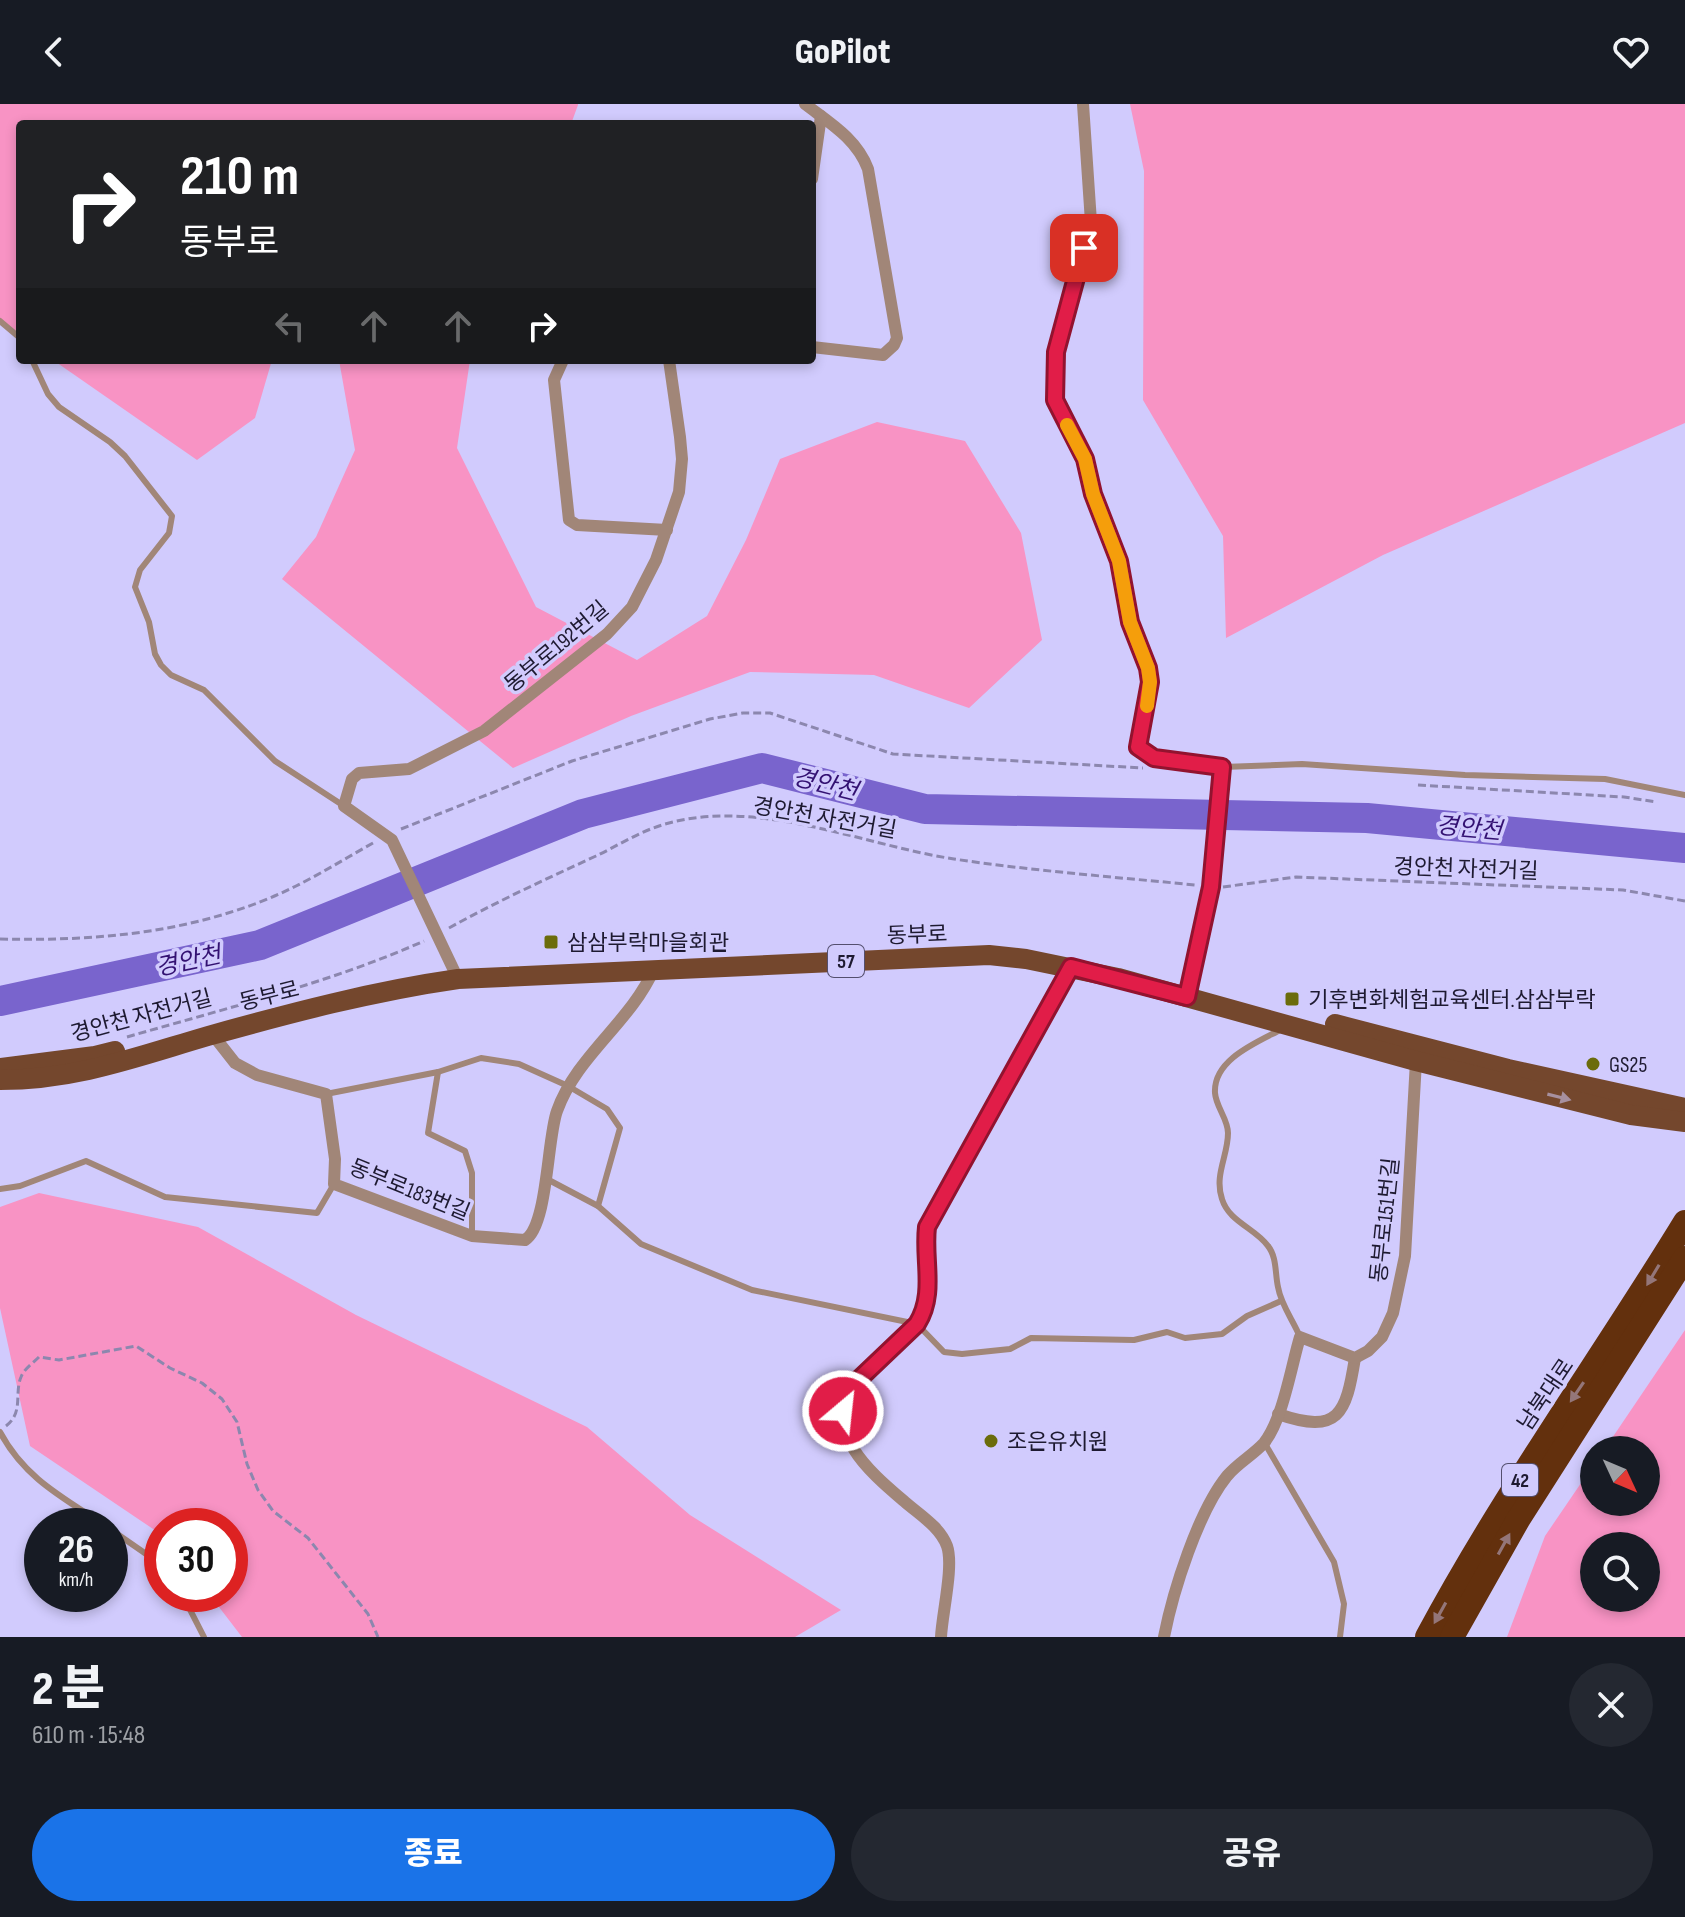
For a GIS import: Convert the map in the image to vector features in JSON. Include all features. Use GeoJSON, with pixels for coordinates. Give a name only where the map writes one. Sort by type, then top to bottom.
{"type":"FeatureCollection","features":[{"type":"Feature","properties":{"kind":"highway","name":"남북대로"},"geometry":{"type":"LineString","coordinates":[[1452,1637],[1628,1334],[1685,1222]]}},
{"type":"Feature","properties":{"kind":"highway","name":"남북대로"},"geometry":{"type":"LineString","coordinates":[[1427,1637],[1513,1491],[1685,1258]]}},
{"type":"Feature","properties":{"kind":"main road"},"geometry":{"type":"LineString","coordinates":[[0,1068],[95,1056],[378,979],[985,946],[1072,957],[1188,993],[1685,1108]]}},
{"type":"Feature","properties":{"kind":"main road","name":"동부로"},"geometry":{"type":"LineString","coordinates":[[0,1080],[49,1079],[91,1071],[213,1035],[456,974],[989,955],[1071,967],[1188,993],[1416,1061],[1631,1115],[1685,1122]]}},
{"type":"Feature","properties":{"kind":"street"},"geometry":{"type":"LineString","coordinates":[[805,104],[849,138],[864,157],[897,338],[883,355],[816,347]]}},
{"type":"Feature","properties":{"kind":"street"},"geometry":{"type":"LineString","coordinates":[[1083,104],[1091,222],[1056,352],[1055,400],[1085,459],[1093,494],[1119,561],[1130,622],[1148,668],[1150,682],[1138,747],[1154,758],[1222,767],[1212,880],[1188,993]]}},
{"type":"Feature","properties":{"kind":"street"},"geometry":{"type":"LineString","coordinates":[[816,151],[821,116]]}},
{"type":"Feature","properties":{"kind":"street"},"geometry":{"type":"LineString","coordinates":[[561,364],[554,380],[569,520],[577,525],[667,530]]}},
{"type":"Feature","properties":{"kind":"street","name":"동부로192번길"},"geometry":{"type":"LineString","coordinates":[[344,806],[352,779],[359,773],[409,769],[484,731],[607,634],[632,607],[645,584],[679,492],[682,459],[671,364]]}},
{"type":"Feature","properties":{"kind":"street"},"geometry":{"type":"LineString","coordinates":[[344,806],[388,838],[456,974]]}},
{"type":"Feature","properties":{"kind":"street"},"geometry":{"type":"LineString","coordinates":[[941,1637],[949,1571],[948,1548],[941,1534],[928,1521],[865,1467],[854,1452],[843,1424],[843,1411],[854,1384],[917,1324],[924,1313],[928,1299],[927,1227],[1071,967]]}},
{"type":"Feature","properties":{"kind":"street","name":"동부로183번길"},"geometry":{"type":"LineString","coordinates":[[326,1094],[335,1159],[334,1184],[472,1236],[517,1241],[532,1236],[541,1209],[552,1126],[568,1086],[589,1054],[633,1007],[654,969]]}},
{"type":"Feature","properties":{"kind":"street"},"geometry":{"type":"LineString","coordinates":[[213,1035],[235,1063],[257,1075],[326,1094]]}},
{"type":"Feature","properties":{"kind":"street","name":"동부로151번길"},"geometry":{"type":"LineString","coordinates":[[1355,1358],[1368,1351],[1382,1337],[1393,1313],[1405,1256],[1416,1061]]}},
{"type":"Feature","properties":{"kind":"street"},"geometry":{"type":"LineString","coordinates":[[1164,1637],[1190,1549],[1214,1495],[1227,1476],[1264,1442],[1278,1414],[1300,1337],[1355,1358],[1349,1396],[1341,1411],[1332,1418],[1319,1423],[1305,1423],[1278,1414]]}},
{"type":"Feature","properties":{"kind":"lane"},"geometry":{"type":"LineString","coordinates":[[0,321],[16,335]]}},
{"type":"Feature","properties":{"kind":"lane"},"geometry":{"type":"LineString","coordinates":[[34,364],[48,394],[59,407],[125,456],[172,516],[169,533],[140,570],[135,587],[161,665],[171,675],[204,690],[275,761],[344,806]]}},
{"type":"Feature","properties":{"kind":"lane"},"geometry":{"type":"LineString","coordinates":[[1222,767],[1302,764],[1465,775],[1605,779],[1685,795]]}},
{"type":"Feature","properties":{"kind":"lane"},"geometry":{"type":"LineString","coordinates":[[1289,1025],[1241,1052],[1226,1065],[1216,1081],[1215,1094],[1229,1129],[1220,1167],[1222,1199],[1235,1219],[1270,1248],[1281,1301],[1294,1320],[1300,1337]]}},
{"type":"Feature","properties":{"kind":"lane"},"geometry":{"type":"LineString","coordinates":[[326,1094],[438,1072],[481,1058],[519,1064],[568,1086],[607,1109],[620,1128],[598,1206]]}},
{"type":"Feature","properties":{"kind":"lane"},"geometry":{"type":"LineString","coordinates":[[438,1072],[428,1133],[465,1151],[472,1173],[472,1236]]}},
{"type":"Feature","properties":{"kind":"lane"},"geometry":{"type":"LineString","coordinates":[[0,1189],[20,1186],[86,1161],[165,1197],[317,1213],[334,1184]]}},
{"type":"Feature","properties":{"kind":"lane"},"geometry":{"type":"LineString","coordinates":[[545,1178],[598,1206],[641,1244],[752,1290],[917,1324],[944,1352],[962,1354],[1010,1349],[1031,1338],[1134,1340],[1167,1332],[1185,1338],[1222,1334],[1247,1316],[1281,1301]]}},
{"type":"Feature","properties":{"kind":"lane"},"geometry":{"type":"LineString","coordinates":[[0,1432],[18,1462],[37,1481],[79,1508]]}},
{"type":"Feature","properties":{"kind":"lane"},"geometry":{"type":"LineString","coordinates":[[1264,1442],[1334,1562],[1344,1604],[1340,1637]]}},
{"type":"Feature","properties":{"kind":"lane"},"geometry":{"type":"LineString","coordinates":[[191,1612],[204,1637]]}},
{"type":"Feature","properties":{"kind":"path"},"geometry":{"type":"LineString","coordinates":[[0,939],[71,941],[116,937],[213,916],[270,898],[388,838],[572,761],[710,719],[743,713],[781,716],[893,754],[1149,768]]}},
{"type":"Feature","properties":{"kind":"path"},"geometry":{"type":"LineString","coordinates":[[1411,784],[1624,797],[1670,804]]}},
{"type":"Feature","properties":{"kind":"path","name":"경안천 자전거길"},"geometry":{"type":"LineString","coordinates":[[118,1040],[370,965],[438,935],[491,905],[661,825],[698,819],[769,820],[833,831],[952,859],[1212,880],[1296,877],[1623,890],[1685,901]]}},
{"type":"Feature","properties":{"kind":"path"},"geometry":{"type":"LineString","coordinates":[[0,1432],[13,1421],[16,1414],[20,1402],[19,1380],[39,1357],[59,1360],[136,1346],[170,1368],[209,1387],[228,1406],[241,1432],[247,1464],[258,1490],[273,1511],[308,1538],[368,1614],[378,1637]]}},
{"type":"Feature","properties":{"kind":"shaded area"},"geometry":{"type":"Polygon","coordinates":[[[0,104],[578,104],[572,120],[16,120],[16,331],[0,319],[0,104]]]}},
{"type":"Feature","properties":{"kind":"shaded area"},"geometry":{"type":"Polygon","coordinates":[[[1130,104],[1685,104],[1685,423],[1383,555],[1226,638],[1223,536],[1143,400],[1144,171],[1130,104]]]}},
{"type":"Feature","properties":{"kind":"shaded area"},"geometry":{"type":"Polygon","coordinates":[[[59,364],[271,364],[255,418],[197,460],[59,364]]]}},
{"type":"Feature","properties":{"kind":"shaded area"},"geometry":{"type":"Polygon","coordinates":[[[340,364],[469,364],[457,448],[536,607],[637,660],[707,616],[746,540],[780,459],[877,422],[965,441],[1021,533],[1042,640],[969,708],[874,675],[750,672],[631,716],[513,768],[282,579],[316,537],[355,450],[340,364]]]}},
{"type":"Feature","properties":{"kind":"shaded area"},"geometry":{"type":"Polygon","coordinates":[[[39,1193],[198,1227],[356,1315],[587,1427],[690,1515],[841,1610],[795,1637],[242,1637],[223,1612],[248,1612],[248,1508],[144,1508],[144,1523],[128,1512],[128,1508],[122,1508],[30,1446],[0,1308],[0,1207],[39,1193]]]}},
{"type":"Feature","properties":{"kind":"shaded area"},"geometry":{"type":"Polygon","coordinates":[[[1685,1330],[1685,1637],[1507,1637],[1545,1536],[1580,1485],[1580,1516],[1660,1516],[1660,1436],[1613,1436],[1685,1330]]]}},
{"type":"Feature","properties":{"kind":"waterway","name":"경안천"},"geometry":{"type":"LineString","coordinates":[[0,1001],[260,945],[583,814],[762,768],[925,809],[1367,818],[1685,848]]}},
{"type":"Feature","properties":{"kind":"slow traffic"},"geometry":{"type":"LineString","coordinates":[[1067,425],[1085,459],[1093,494],[1119,561],[1130,622],[1148,668],[1147,706]]}},
{"type":"Feature","properties":{"kind":"place","name":"삼삼부락마을회관"},"geometry":{"type":"Point","coordinates":[551,942]}},
{"type":"Feature","properties":{"kind":"place","name":"기후변화체험교육센터.삼삼부락"},"geometry":{"type":"Point","coordinates":[1292,999]}},
{"type":"Feature","properties":{"kind":"place","name":"GS25"},"geometry":{"type":"Point","coordinates":[1593,1064]}},
{"type":"Feature","properties":{"kind":"place","name":"조은유치원"},"geometry":{"type":"Point","coordinates":[991,1441]}},
{"type":"Feature","properties":{"kind":"route"},"geometry":{"type":"LineString","coordinates":[[843,1411],[854,1384],[917,1324],[924,1313],[928,1299],[925,1243],[927,1227],[936,1205],[1071,967],[1187,997],[1211,887],[1222,767],[1154,758],[1138,747],[1147,708],[1148,668],[1130,622],[1119,561],[1093,494],[1085,459],[1055,400],[1056,352],[1084,248]]}}]}
